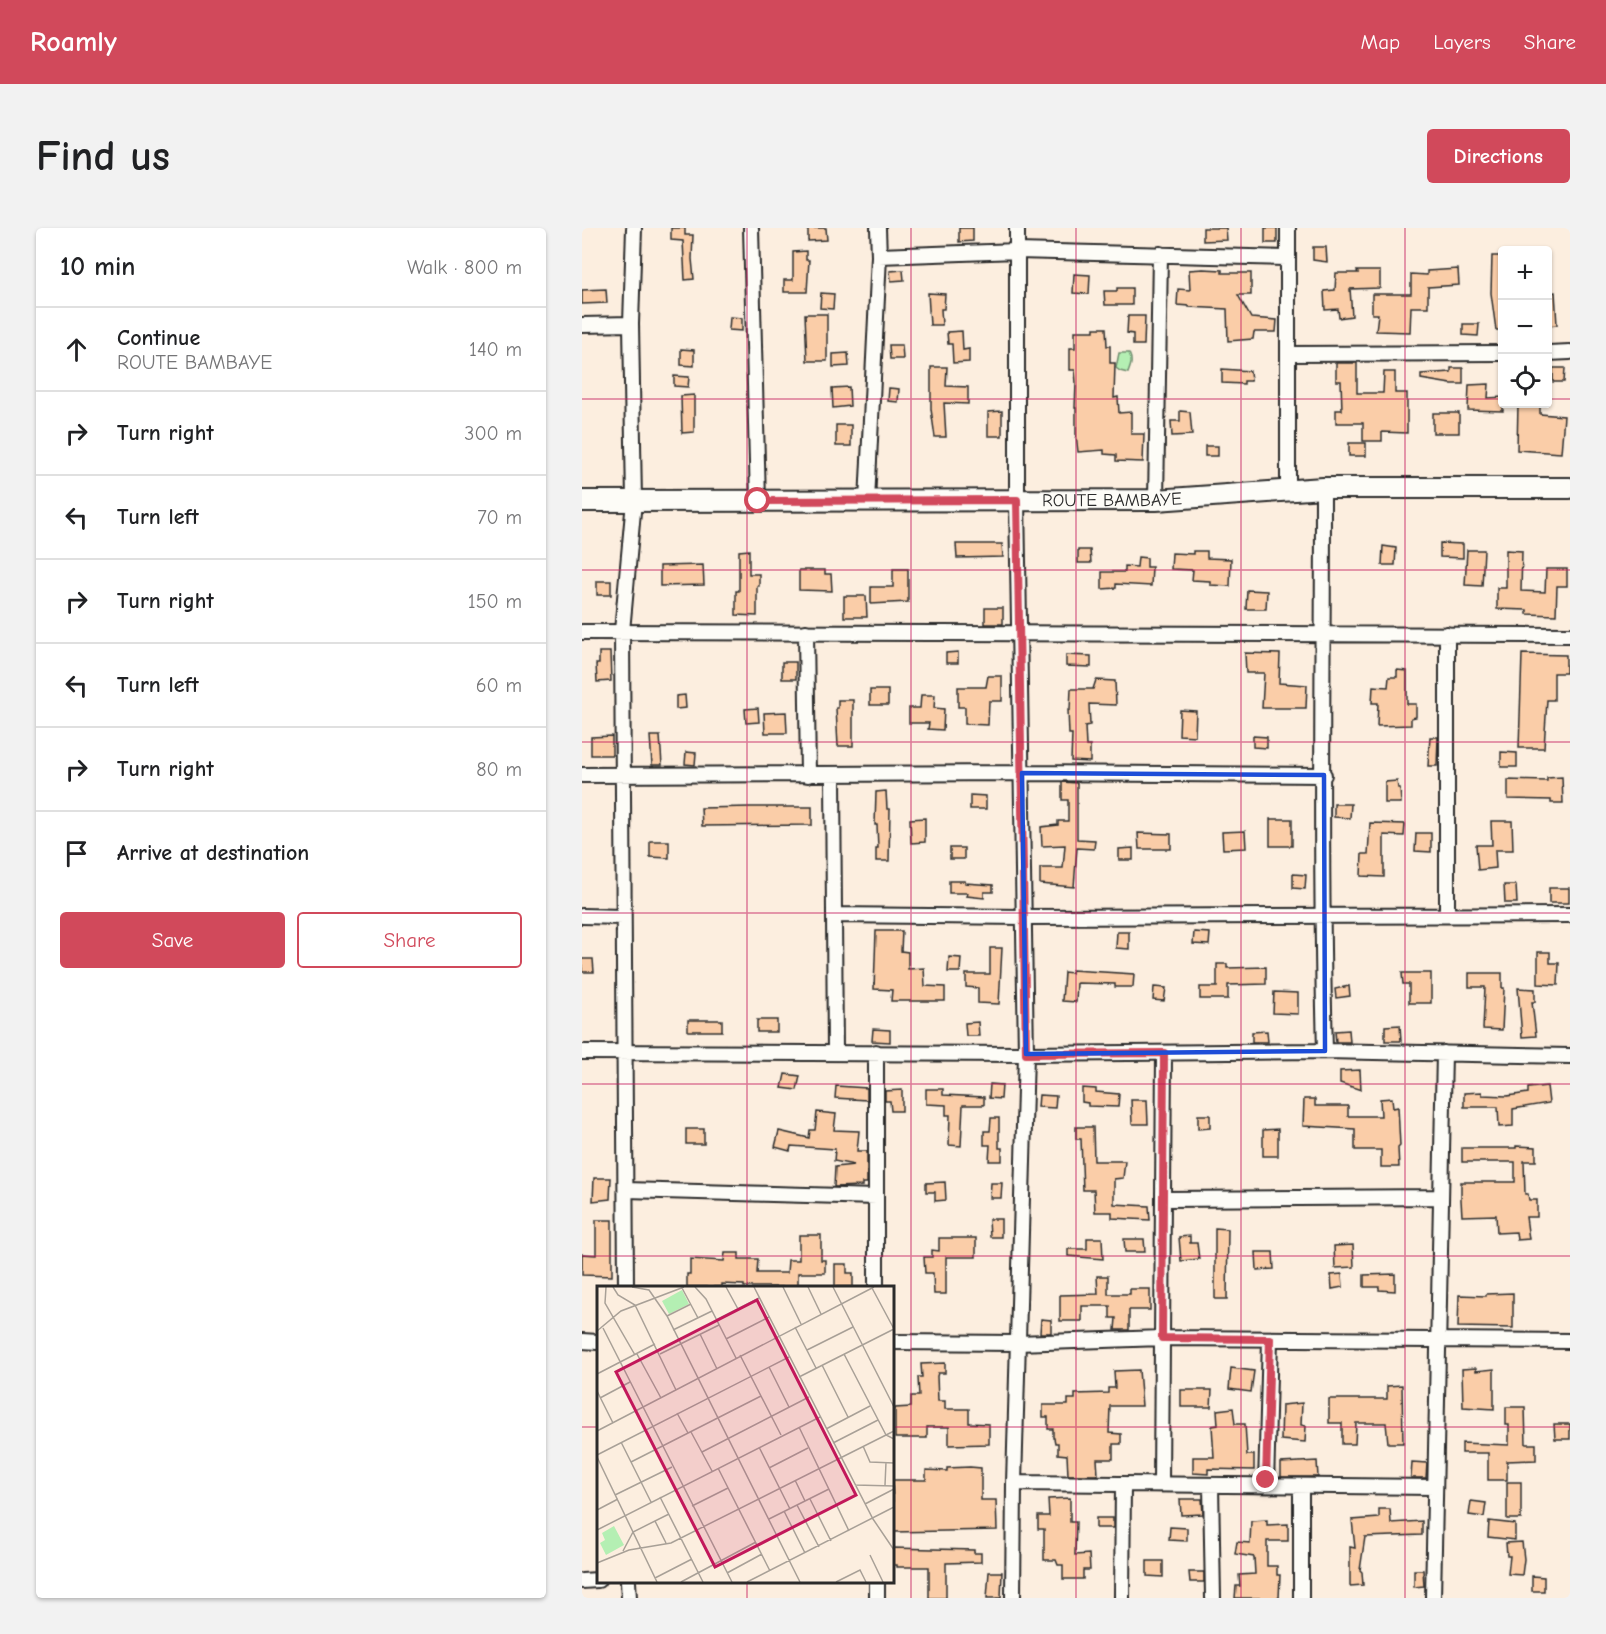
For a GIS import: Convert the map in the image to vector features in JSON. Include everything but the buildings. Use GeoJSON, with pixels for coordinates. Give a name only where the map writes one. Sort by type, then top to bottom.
{"type":"FeatureCollection","features":[{"type":"Feature","properties":{"kind":"street"},"geometry":{"type":"LineString","coordinates":[[626,1286],[622,631],[634,501],[631,324],[634,228]]}},
{"type":"Feature","properties":{"kind":"street"},"geometry":{"type":"LineString","coordinates":[[751,228],[758,501]]}},
{"type":"Feature","properties":{"kind":"street"},"geometry":{"type":"LineString","coordinates":[[867,501],[879,256],[878,228]]}},
{"type":"Feature","properties":{"kind":"street"},"geometry":{"type":"LineString","coordinates":[[1013,1598],[1017,1343],[1026,1054],[1017,500],[1017,228]]}},
{"type":"Feature","properties":{"kind":"street"},"geometry":{"type":"LineString","coordinates":[[1288,228],[1288,491]]}},
{"type":"Feature","properties":{"kind":"street"},"geometry":{"type":"LineString","coordinates":[[879,256],[1017,251],[1287,258]]}},
{"type":"Feature","properties":{"kind":"street"},"geometry":{"type":"LineString","coordinates":[[1156,500],[1160,254]]}},
{"type":"Feature","properties":{"kind":"street"},"geometry":{"type":"LineString","coordinates":[[582,325],[631,324]]}},
{"type":"Feature","properties":{"kind":"street"},"geometry":{"type":"LineString","coordinates":[[1552,352],[1570,352]]}},
{"type":"Feature","properties":{"kind":"street"},"geometry":{"type":"LineString","coordinates":[[1289,354],[1498,353]]}},
{"type":"Feature","properties":{"kind":"street"},"geometry":{"type":"LineString","coordinates":[[1323,488],[1321,916],[1325,1051]]}},
{"type":"Feature","properties":{"kind":"street","name":"ROUTE BAMBAYE"},"geometry":{"type":"LineString","coordinates":[[582,501],[1156,500],[1323,488],[1570,488]]}},
{"type":"Feature","properties":{"kind":"street"},"geometry":{"type":"LineString","coordinates":[[582,632],[1570,635]]}},
{"type":"Feature","properties":{"kind":"street"},"geometry":{"type":"LineString","coordinates":[[806,632],[808,775]]}},
{"type":"Feature","properties":{"kind":"street"},"geometry":{"type":"LineString","coordinates":[[1447,634],[1447,915]]}},
{"type":"Feature","properties":{"kind":"street"},"geometry":{"type":"LineString","coordinates":[[582,775],[1022,773],[1323,775]]}},
{"type":"Feature","properties":{"kind":"street"},"geometry":{"type":"LineString","coordinates":[[833,775],[835,1053]]}},
{"type":"Feature","properties":{"kind":"street"},"geometry":{"type":"LineString","coordinates":[[834,915],[1024,917],[1570,915]]}},
{"type":"Feature","properties":{"kind":"street"},"geometry":{"type":"LineString","coordinates":[[582,916],[623,917]]}},
{"type":"Feature","properties":{"kind":"street"},"geometry":{"type":"LineString","coordinates":[[582,1052],[1026,1054],[1325,1051],[1570,1056]]}},
{"type":"Feature","properties":{"kind":"street"},"geometry":{"type":"LineString","coordinates":[[876,1053],[876,1286]]}},
{"type":"Feature","properties":{"kind":"street"},"geometry":{"type":"LineString","coordinates":[[1161,1485],[1164,1053]]}},
{"type":"Feature","properties":{"kind":"street"},"geometry":{"type":"LineString","coordinates":[[1433,1598],[1443,1053]]}},
{"type":"Feature","properties":{"kind":"street"},"geometry":{"type":"LineString","coordinates":[[626,1190],[876,1197]]}},
{"type":"Feature","properties":{"kind":"street"},"geometry":{"type":"LineString","coordinates":[[1163,1199],[1440,1197]]}},
{"type":"Feature","properties":{"kind":"street"},"geometry":{"type":"LineString","coordinates":[[894,1342],[1017,1343],[1162,1338],[1570,1341]]}},
{"type":"Feature","properties":{"kind":"street"},"geometry":{"type":"LineString","coordinates":[[1266,1485],[1270,1339]]}},
{"type":"Feature","properties":{"kind":"street"},"geometry":{"type":"LineString","coordinates":[[582,1341],[597,1342]]}},
{"type":"Feature","properties":{"kind":"street"},"geometry":{"type":"LineString","coordinates":[[1014,1483],[1435,1487]]}},
{"type":"Feature","properties":{"kind":"street"},"geometry":{"type":"LineString","coordinates":[[1122,1598],[1123,1484]]}},
{"type":"Feature","properties":{"kind":"street"},"geometry":{"type":"LineString","coordinates":[[1211,1485],[1213,1598]]}},
{"type":"Feature","properties":{"kind":"street"},"geometry":{"type":"LineString","coordinates":[[1300,1598],[1301,1486]]}},
{"type":"Feature","properties":{"kind":"street"},"geometry":{"type":"LineString","coordinates":[[582,1581],[597,1580]]}},
{"type":"Feature","properties":{"kind":"street"},"geometry":{"type":"LineString","coordinates":[[628,1583],[629,1598]]}},
{"type":"Feature","properties":{"kind":"highlighted area"},"geometry":{"type":"Polygon","coordinates":[[[1022,773],[1324,775],[1325,1051],[1026,1054],[1022,773]]]}},
{"type":"Feature","properties":{"kind":"green space"},"geometry":{"type":"Polygon","coordinates":[[[1119,353],[1129,353],[1131,363],[1128,373],[1116,368],[1119,353]]]}},
{"type":"Feature","properties":{"kind":"route"},"geometry":{"type":"LineString","coordinates":[[758,501],[1017,500],[1026,1054],[1164,1053],[1162,1338],[1270,1339],[1266,1480]]}}]}
